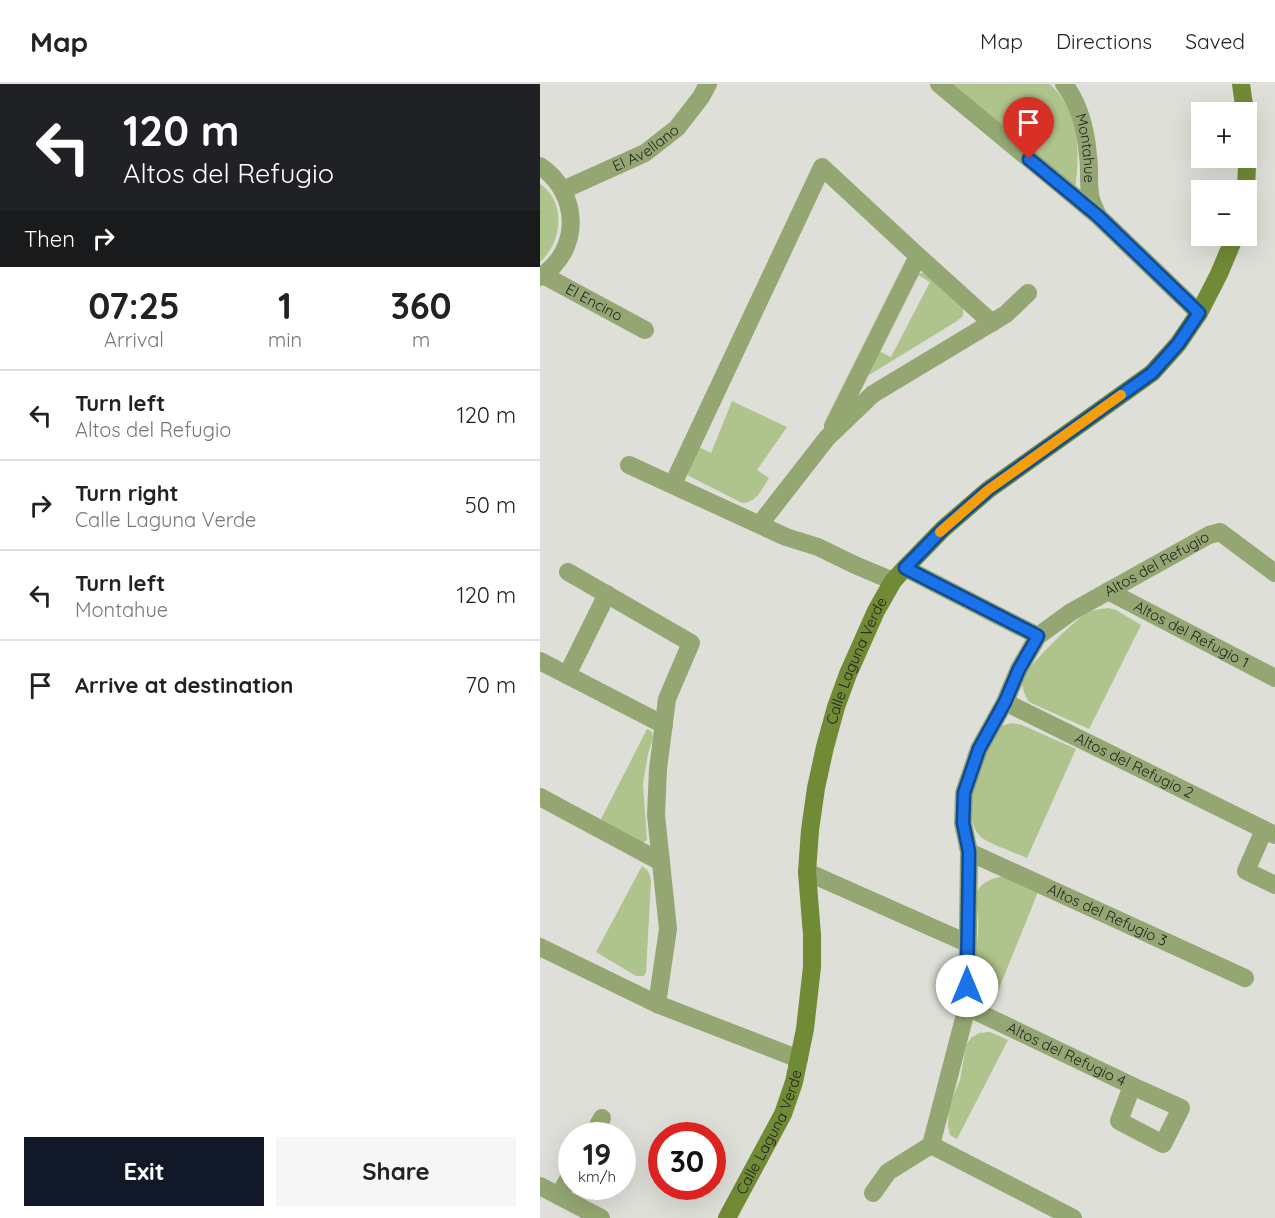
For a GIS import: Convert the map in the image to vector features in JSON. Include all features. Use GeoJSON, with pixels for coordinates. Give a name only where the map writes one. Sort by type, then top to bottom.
{"type":"FeatureCollection","features":[{"type":"Feature","properties":{"kind":"street","name":"El Avellano"},"geometry":{"type":"LineString","coordinates":[[563,190],[645,153],[677,128],[708,84]]}},
{"type":"Feature","properties":{"kind":"street","name":"Montahue"},"geometry":{"type":"LineString","coordinates":[[939,84],[1098,216],[1199,313]]}},
{"type":"Feature","properties":{"kind":"street","name":"Montahue"},"geometry":{"type":"LineString","coordinates":[[1064,84],[1080,112],[1086,134],[1090,196],[1098,216]]}},
{"type":"Feature","properties":{"kind":"street"},"geometry":{"type":"LineString","coordinates":[[1241,84],[1244,102]]}},
{"type":"Feature","properties":{"kind":"street"},"geometry":{"type":"LineString","coordinates":[[540,166],[551,174],[563,190],[571,212],[570,234],[562,255],[542,276]]}},
{"type":"Feature","properties":{"kind":"street"},"geometry":{"type":"LineString","coordinates":[[673,484],[822,167],[992,322]]}},
{"type":"Feature","properties":{"kind":"street","name":"Calle Laguna Verde"},"geometry":{"type":"LineString","coordinates":[[727,1218],[783,1114],[794,1082],[805,1029],[812,967],[807,872],[816,788],[836,707],[861,642],[876,611],[899,574],[943,529],[988,490],[1152,373],[1178,344],[1199,313],[1231,246]]}},
{"type":"Feature","properties":{"kind":"street"},"geometry":{"type":"LineString","coordinates":[[827,438],[918,256]]}},
{"type":"Feature","properties":{"kind":"street","name":"El Encino"},"geometry":{"type":"LineString","coordinates":[[542,276],[645,330]]}},
{"type":"Feature","properties":{"kind":"street"},"geometry":{"type":"LineString","coordinates":[[760,524],[827,438],[873,394],[1006,314],[1028,293]]}},
{"type":"Feature","properties":{"kind":"street"},"geometry":{"type":"LineString","coordinates":[[629,465],[786,537],[819,547],[855,565],[899,574],[1038,636]]}},
{"type":"Feature","properties":{"kind":"street","name":"Altos del Refugio"},"geometry":{"type":"LineString","coordinates":[[932,1145],[967,1007],[969,852],[963,823],[964,793],[979,749],[1038,636],[1071,612],[1209,535],[1220,532],[1275,573]]}},
{"type":"Feature","properties":{"kind":"street"},"geometry":{"type":"LineString","coordinates":[[568,572],[691,644],[667,699],[658,769],[656,815],[668,928],[657,1004]]}},
{"type":"Feature","properties":{"kind":"street","name":"Altos del Refugio 1"},"geometry":{"type":"LineString","coordinates":[[1108,591],[1275,678]]}},
{"type":"Feature","properties":{"kind":"street"},"geometry":{"type":"LineString","coordinates":[[567,675],[607,594]]}},
{"type":"Feature","properties":{"kind":"street"},"geometry":{"type":"LineString","coordinates":[[540,661],[664,725]]}},
{"type":"Feature","properties":{"kind":"street","name":"Altos del Refugio 2"},"geometry":{"type":"LineString","coordinates":[[1005,702],[1270,832],[1246,872],[1275,885]]}},
{"type":"Feature","properties":{"kind":"street"},"geometry":{"type":"LineString","coordinates":[[540,797],[661,862]]}},
{"type":"Feature","properties":{"kind":"street","name":"Altos del Refugio 3"},"geometry":{"type":"LineString","coordinates":[[969,852],[1245,978]]}},
{"type":"Feature","properties":{"kind":"street"},"geometry":{"type":"LineString","coordinates":[[807,872],[967,943]]}},
{"type":"Feature","properties":{"kind":"street"},"geometry":{"type":"LineString","coordinates":[[540,947],[657,1004],[799,1059]]}},
{"type":"Feature","properties":{"kind":"street","name":"Altos del Refugio 4"},"geometry":{"type":"LineString","coordinates":[[967,1007],[1132,1086]]}},
{"type":"Feature","properties":{"kind":"street"},"geometry":{"type":"LineString","coordinates":[[600,1122],[602,1118]]}},
{"type":"Feature","properties":{"kind":"street"},"geometry":{"type":"LineString","coordinates":[[873,1193],[888,1172],[932,1145],[1073,1218]]}},
{"type":"Feature","properties":{"kind":"street"},"geometry":{"type":"LineString","coordinates":[[540,1186],[558,1195]]}},
{"type":"Feature","properties":{"kind":"street"},"geometry":{"type":"LineString","coordinates":[[567,1200],[601,1218]]}},
{"type":"Feature","properties":{"kind":"green space"},"geometry":{"type":"Polygon","coordinates":[[[953,84],[1050,84],[1068,108],[1073,120],[1078,161],[1075,190],[953,84]]]}},
{"type":"Feature","properties":{"kind":"green space"},"geometry":{"type":"Polygon","coordinates":[[[540,184],[549,192],[554,201],[558,212],[558,223],[553,244],[540,262],[540,184]]]}},
{"type":"Feature","properties":{"kind":"green space"},"geometry":{"type":"Polygon","coordinates":[[[924,273],[963,308],[963,316],[869,375],[879,351],[891,357],[930,282],[918,275],[924,273]]]}},
{"type":"Feature","properties":{"kind":"green space"},"geometry":{"type":"Polygon","coordinates":[[[732,401],[787,427],[757,470],[769,478],[755,498],[742,503],[685,472],[695,445],[711,453],[732,401]]]}},
{"type":"Feature","properties":{"kind":"green space"},"geometry":{"type":"Polygon","coordinates":[[[1108,608],[1116,610],[1141,625],[1089,729],[1029,702],[1024,691],[1023,679],[1033,664],[1085,614],[1108,608]]]}},
{"type":"Feature","properties":{"kind":"green space"},"geometry":{"type":"Polygon","coordinates":[[[1011,723],[1022,725],[1076,749],[1027,858],[983,839],[974,826],[971,814],[979,771],[994,734],[1001,726],[1011,723]]]}},
{"type":"Feature","properties":{"kind":"green space"},"geometry":{"type":"Polygon","coordinates":[[[647,729],[652,732],[653,738],[643,784],[647,840],[639,843],[600,821],[647,729]]]}},
{"type":"Feature","properties":{"kind":"green space"},"geometry":{"type":"Polygon","coordinates":[[[642,866],[648,872],[651,881],[646,972],[644,976],[636,976],[596,952],[642,866]]]}},
{"type":"Feature","properties":{"kind":"green space"},"geometry":{"type":"Polygon","coordinates":[[[1006,876],[1038,892],[994,1001],[980,994],[976,986],[978,926],[976,897],[978,890],[987,881],[1006,876]]]}},
{"type":"Feature","properties":{"kind":"green space"},"geometry":{"type":"Polygon","coordinates":[[[990,1032],[1008,1040],[957,1139],[950,1135],[949,1106],[960,1080],[966,1045],[979,1033],[990,1032]]]}},
{"type":"Feature","properties":{"kind":"slow traffic"},"geometry":{"type":"LineString","coordinates":[[940,532],[988,490],[1121,395]]}},
{"type":"Feature","properties":{"kind":"route"},"geometry":{"type":"LineString","coordinates":[[967,986],[969,852],[963,823],[964,793],[979,749],[1038,636],[905,568],[943,529],[988,490],[1152,373],[1178,344],[1199,313],[1098,216],[1029,159]]}}]}
